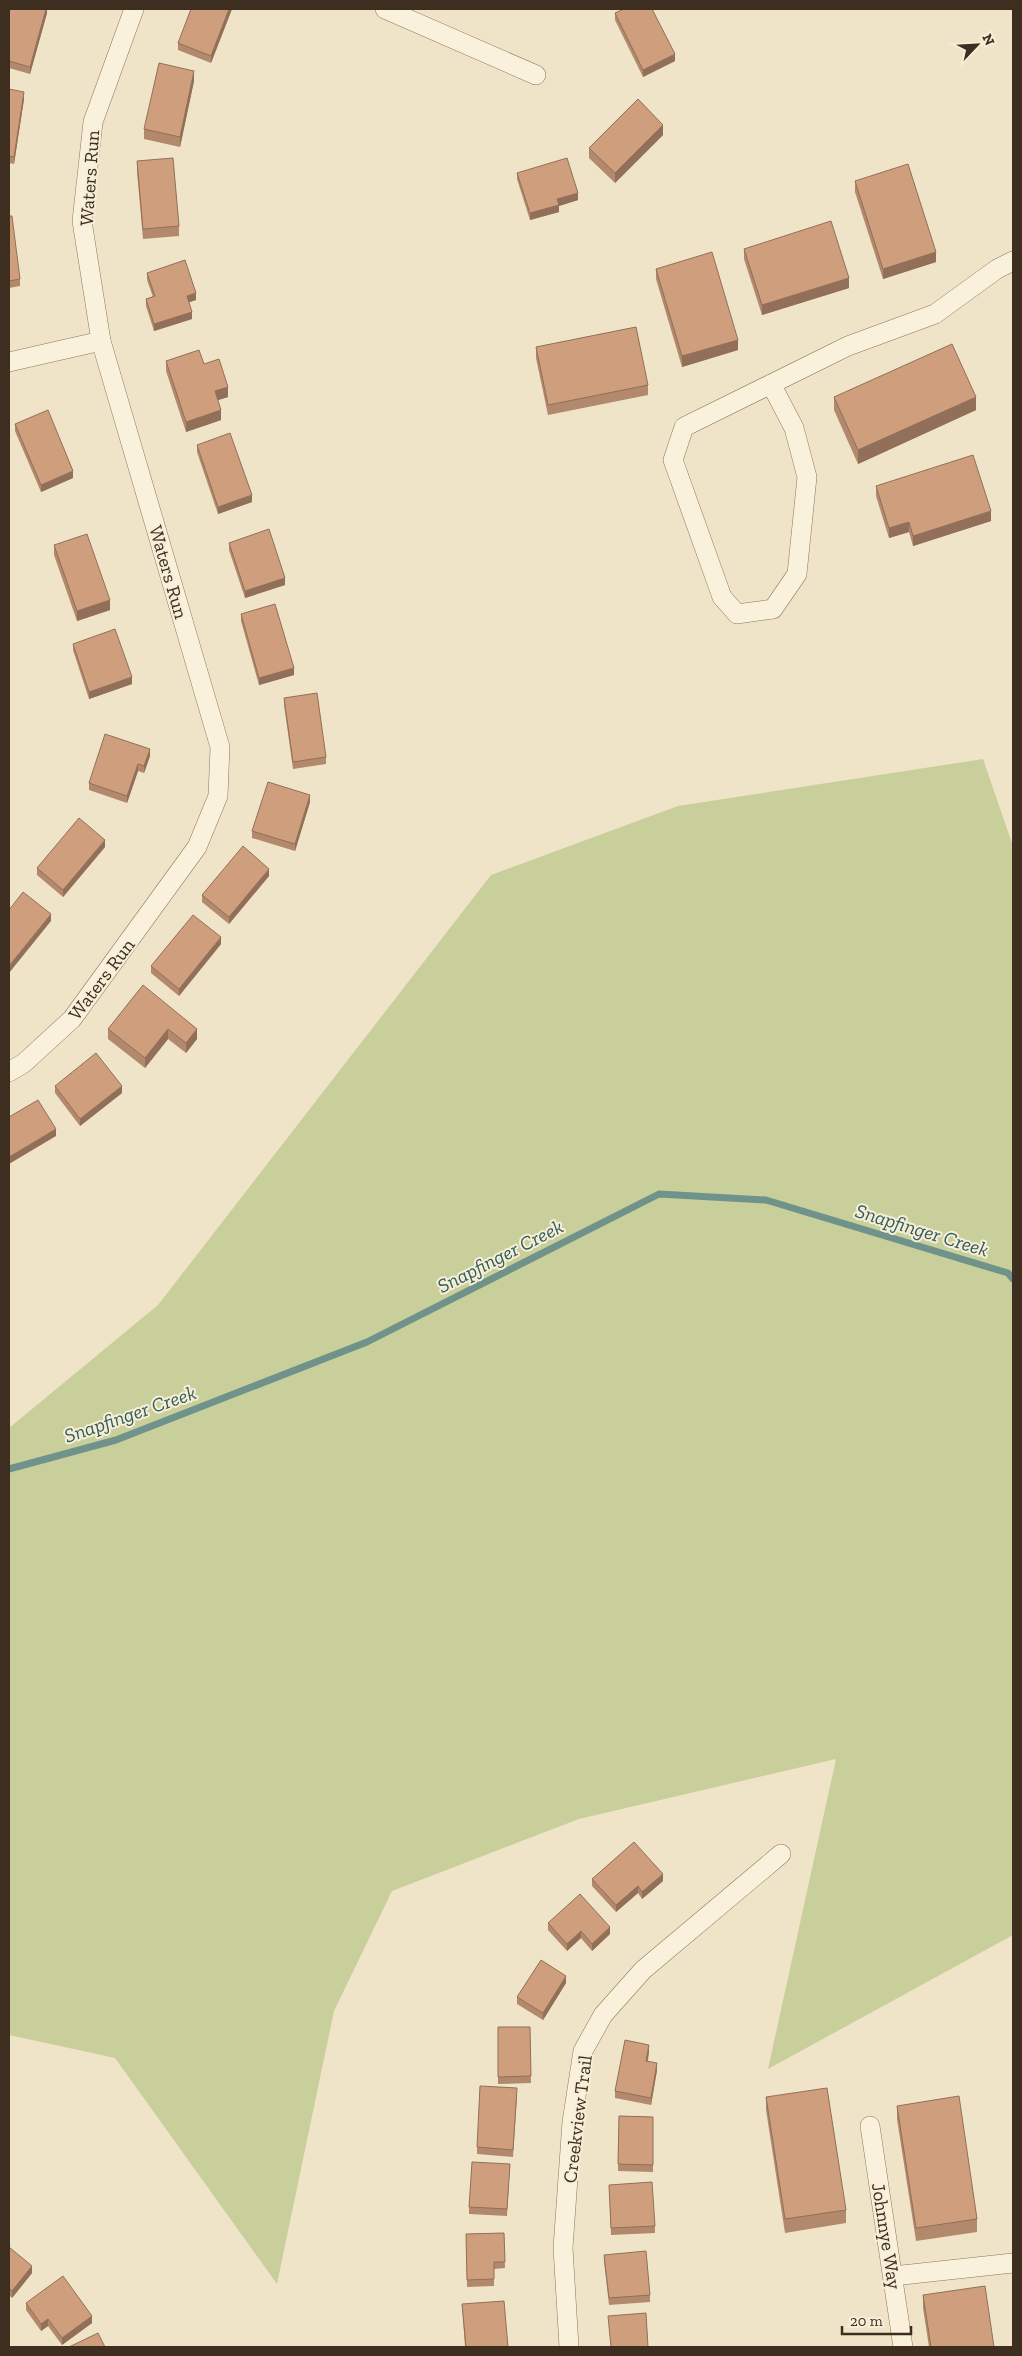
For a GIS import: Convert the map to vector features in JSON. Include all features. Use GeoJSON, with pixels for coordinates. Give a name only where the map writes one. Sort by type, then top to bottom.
{"type":"FeatureCollection","features":[{"type":"Feature","properties":{"kind":"street","name":"Waters Run"},"geometry":{"type":"LineString","coordinates":[[9,1072],[24,1063],[72,1019],[197,847],[218,796],[220,747],[101,341],[82,221],[93,122],[134,9]]}},
{"type":"Feature","properties":{"kind":"street"},"geometry":{"type":"LineString","coordinates":[[385,9],[536,75]]}},
{"type":"Feature","properties":{"kind":"street"},"geometry":{"type":"LineString","coordinates":[[771,384],[794,428],[807,477],[797,574],[773,609],[737,614],[722,597],[673,460],[684,427],[771,384],[848,346],[935,314],[996,270],[1013,261]]}},
{"type":"Feature","properties":{"kind":"street"},"geometry":{"type":"LineString","coordinates":[[9,362],[101,341]]}},
{"type":"Feature","properties":{"kind":"street","name":"Creekview Trail"},"geometry":{"type":"LineString","coordinates":[[569,2347],[563,2248],[572,2122],[583,2051],[603,2016],[643,1970],[781,1854]]}},
{"type":"Feature","properties":{"kind":"street","name":"Johnnye Way"},"geometry":{"type":"LineString","coordinates":[[870,2126],[903,2347]]}},
{"type":"Feature","properties":{"kind":"street"},"geometry":{"type":"LineString","coordinates":[[893,2276],[1013,2263]]}},
{"type":"Feature","properties":{"kind":"green space"},"geometry":{"type":"Polygon","coordinates":[[[983,759],[1013,846],[1013,1935],[768,2069],[836,1759],[579,1819],[392,1891],[334,2011],[277,2284],[115,2058],[9,2035],[9,1428],[158,1305],[491,875],[678,806],[983,759]]]}},
{"type":"Feature","properties":{"kind":"building"},"geometry":{"type":"Polygon","coordinates":[[[9,9],[46,9],[30,67],[9,61],[9,9]]]}},
{"type":"Feature","properties":{"kind":"building"},"geometry":{"type":"Polygon","coordinates":[[[191,9],[229,9],[211,56],[178,43],[191,9]]]}},
{"type":"Feature","properties":{"kind":"building"},"geometry":{"type":"Polygon","coordinates":[[[624,9],[652,9],[675,54],[643,70],[615,13],[624,9]]]}},
{"type":"Feature","properties":{"kind":"building"},"geometry":{"type":"Polygon","coordinates":[[[159,63],[194,71],[180,137],[144,129],[159,63]]]}},
{"type":"Feature","properties":{"kind":"building"},"geometry":{"type":"Polygon","coordinates":[[[9,89],[24,92],[14,157],[9,156],[9,89]]]}},
{"type":"Feature","properties":{"kind":"building"},"geometry":{"type":"Polygon","coordinates":[[[638,99],[663,125],[615,173],[589,148],[638,99]]]}},
{"type":"Feature","properties":{"kind":"building"},"geometry":{"type":"Polygon","coordinates":[[[173,158],[179,226],[143,229],[137,161],[173,158]]]}},
{"type":"Feature","properties":{"kind":"building"},"geometry":{"type":"Polygon","coordinates":[[[567,158],[578,193],[557,199],[559,205],[530,213],[517,173],[567,158]]]}},
{"type":"Feature","properties":{"kind":"building"},"geometry":{"type":"Polygon","coordinates":[[[908,164],[936,252],[883,269],[855,181],[908,164]]]}},
{"type":"Feature","properties":{"kind":"building"},"geometry":{"type":"Polygon","coordinates":[[[9,216],[12,216],[20,279],[9,281],[9,216]]]}},
{"type":"Feature","properties":{"kind":"building"},"geometry":{"type":"Polygon","coordinates":[[[831,221],[849,278],[762,305],[744,249],[831,221]]]}},
{"type":"Feature","properties":{"kind":"building"},"geometry":{"type":"Polygon","coordinates":[[[712,252],[738,340],[682,356],[656,269],[712,252]]]}},
{"type":"Feature","properties":{"kind":"building"},"geometry":{"type":"Polygon","coordinates":[[[185,260],[196,293],[187,296],[192,312],[154,324],[146,299],[155,296],[147,273],[185,260]]]}},
{"type":"Feature","properties":{"kind":"building"},"geometry":{"type":"Polygon","coordinates":[[[636,327],[648,385],[548,405],[536,347],[636,327]]]}},
{"type":"Feature","properties":{"kind":"building"},"geometry":{"type":"Polygon","coordinates":[[[952,344],[976,397],[858,450],[834,397],[952,344]]]}},
{"type":"Feature","properties":{"kind":"building"},"geometry":{"type":"Polygon","coordinates":[[[199,350],[204,364],[219,359],[228,387],[215,391],[221,410],[186,422],[166,361],[199,350]]]}},
{"type":"Feature","properties":{"kind":"building"},"geometry":{"type":"Polygon","coordinates":[[[48,410],[73,471],[41,485],[15,424],[48,410]]]}},
{"type":"Feature","properties":{"kind":"building"},"geometry":{"type":"Polygon","coordinates":[[[230,433],[252,495],[218,507],[197,445],[230,433]]]}},
{"type":"Feature","properties":{"kind":"building"},"geometry":{"type":"Polygon","coordinates":[[[973,455],[991,511],[913,536],[909,522],[889,528],[876,486],[973,455]]]}},
{"type":"Feature","properties":{"kind":"building"},"geometry":{"type":"Polygon","coordinates":[[[269,529],[285,578],[245,591],[229,543],[269,529]]]}},
{"type":"Feature","properties":{"kind":"building"},"geometry":{"type":"Polygon","coordinates":[[[87,534],[110,600],[77,611],[54,545],[87,534]]]}},
{"type":"Feature","properties":{"kind":"building"},"geometry":{"type":"Polygon","coordinates":[[[275,604],[294,668],[259,678],[241,614],[275,604]]]}},
{"type":"Feature","properties":{"kind":"building"},"geometry":{"type":"Polygon","coordinates":[[[115,629],[132,677],[89,692],[73,644],[115,629]]]}},
{"type":"Feature","properties":{"kind":"building"},"geometry":{"type":"Polygon","coordinates":[[[317,693],[326,757],[293,762],[284,698],[317,693]]]}},
{"type":"Feature","properties":{"kind":"building"},"geometry":{"type":"Polygon","coordinates":[[[105,734],[150,749],[144,766],[138,764],[127,796],[89,783],[105,734]]]}},
{"type":"Feature","properties":{"kind":"building"},"geometry":{"type":"Polygon","coordinates":[[[268,782],[310,795],[295,844],[252,831],[268,782]]]}},
{"type":"Feature","properties":{"kind":"building"},"geometry":{"type":"Polygon","coordinates":[[[79,818],[105,840],[63,890],[37,868],[79,818]]]}},
{"type":"Feature","properties":{"kind":"building"},"geometry":{"type":"Polygon","coordinates":[[[243,846],[269,869],[229,917],[202,895],[243,846]]]}},
{"type":"Feature","properties":{"kind":"building"},"geometry":{"type":"Polygon","coordinates":[[[23,892],[51,914],[9,966],[9,910],[23,892]]]}},
{"type":"Feature","properties":{"kind":"building"},"geometry":{"type":"Polygon","coordinates":[[[193,915],[221,937],[179,989],[151,966],[193,915]]]}},
{"type":"Feature","properties":{"kind":"building"},"geometry":{"type":"Polygon","coordinates":[[[143,985],[197,1029],[186,1043],[168,1029],[145,1058],[108,1029],[143,985]]]}},
{"type":"Feature","properties":{"kind":"building"},"geometry":{"type":"Polygon","coordinates":[[[96,1053],[122,1086],[80,1119],[55,1086],[96,1053]]]}},
{"type":"Feature","properties":{"kind":"building"},"geometry":{"type":"Polygon","coordinates":[[[38,1100],[56,1129],[9,1157],[9,1117],[38,1100]]]}},
{"type":"Feature","properties":{"kind":"building"},"geometry":{"type":"Polygon","coordinates":[[[634,1842],[663,1874],[642,1892],[638,1886],[616,1905],[592,1879],[634,1842]]]}},
{"type":"Feature","properties":{"kind":"building"},"geometry":{"type":"Polygon","coordinates":[[[580,1894],[610,1927],[592,1944],[581,1931],[567,1944],[548,1923],[580,1894]]]}},
{"type":"Feature","properties":{"kind":"building"},"geometry":{"type":"Polygon","coordinates":[[[541,1960],[566,1976],[543,2013],[517,1997],[541,1960]]]}},
{"type":"Feature","properties":{"kind":"building"},"geometry":{"type":"Polygon","coordinates":[[[498,2027],[530,2027],[531,2076],[498,2077],[498,2027]]]}},
{"type":"Feature","properties":{"kind":"building"},"geometry":{"type":"Polygon","coordinates":[[[625,2040],[649,2045],[646,2061],[657,2063],[651,2098],[615,2091],[625,2040]]]}},
{"type":"Feature","properties":{"kind":"building"},"geometry":{"type":"Polygon","coordinates":[[[480,2086],[517,2088],[513,2150],[477,2147],[480,2086]]]}},
{"type":"Feature","properties":{"kind":"building"},"geometry":{"type":"Polygon","coordinates":[[[827,2088],[846,2210],[785,2219],[766,2097],[827,2088]]]}},
{"type":"Feature","properties":{"kind":"building"},"geometry":{"type":"Polygon","coordinates":[[[959,2096],[977,2219],[916,2228],[897,2106],[959,2096]]]}},
{"type":"Feature","properties":{"kind":"building"},"geometry":{"type":"Polygon","coordinates":[[[619,2116],[653,2117],[653,2165],[618,2164],[619,2116]]]}},
{"type":"Feature","properties":{"kind":"building"},"geometry":{"type":"Polygon","coordinates":[[[472,2162],[510,2164],[507,2209],[469,2207],[472,2162]]]}},
{"type":"Feature","properties":{"kind":"building"},"geometry":{"type":"Polygon","coordinates":[[[652,2182],[655,2226],[611,2228],[609,2185],[652,2182]]]}},
{"type":"Feature","properties":{"kind":"building"},"geometry":{"type":"Polygon","coordinates":[[[504,2233],[505,2262],[494,2262],[494,2279],[467,2280],[466,2234],[504,2233]]]}},
{"type":"Feature","properties":{"kind":"building"},"geometry":{"type":"Polygon","coordinates":[[[9,2247],[32,2266],[12,2291],[9,2288],[9,2247]]]}},
{"type":"Feature","properties":{"kind":"building"},"geometry":{"type":"Polygon","coordinates":[[[646,2251],[650,2295],[609,2298],[604,2255],[646,2251]]]}},
{"type":"Feature","properties":{"kind":"building"},"geometry":{"type":"Polygon","coordinates":[[[63,2276],[92,2316],[62,2338],[48,2319],[41,2324],[26,2303],[63,2276]]]}},
{"type":"Feature","properties":{"kind":"building"},"geometry":{"type":"Polygon","coordinates":[[[985,2286],[994,2347],[931,2347],[923,2295],[985,2286]]]}},
{"type":"Feature","properties":{"kind":"building"},"geometry":{"type":"Polygon","coordinates":[[[504,2301],[508,2347],[466,2347],[462,2304],[504,2301]]]}},
{"type":"Feature","properties":{"kind":"building"},"geometry":{"type":"Polygon","coordinates":[[[646,2313],[648,2347],[611,2347],[608,2316],[646,2313]]]}},
{"type":"Feature","properties":{"kind":"building"},"geometry":{"type":"Polygon","coordinates":[[[98,2333],[105,2347],[69,2347],[98,2333]]]}},
{"type":"Feature","properties":{"kind":"waterway","name":"Snapfinger Creek"},"geometry":{"type":"LineString","coordinates":[[9,1469],[116,1440],[367,1342],[659,1194],[766,1200],[1008,1273],[1013,1279]]}}]}
